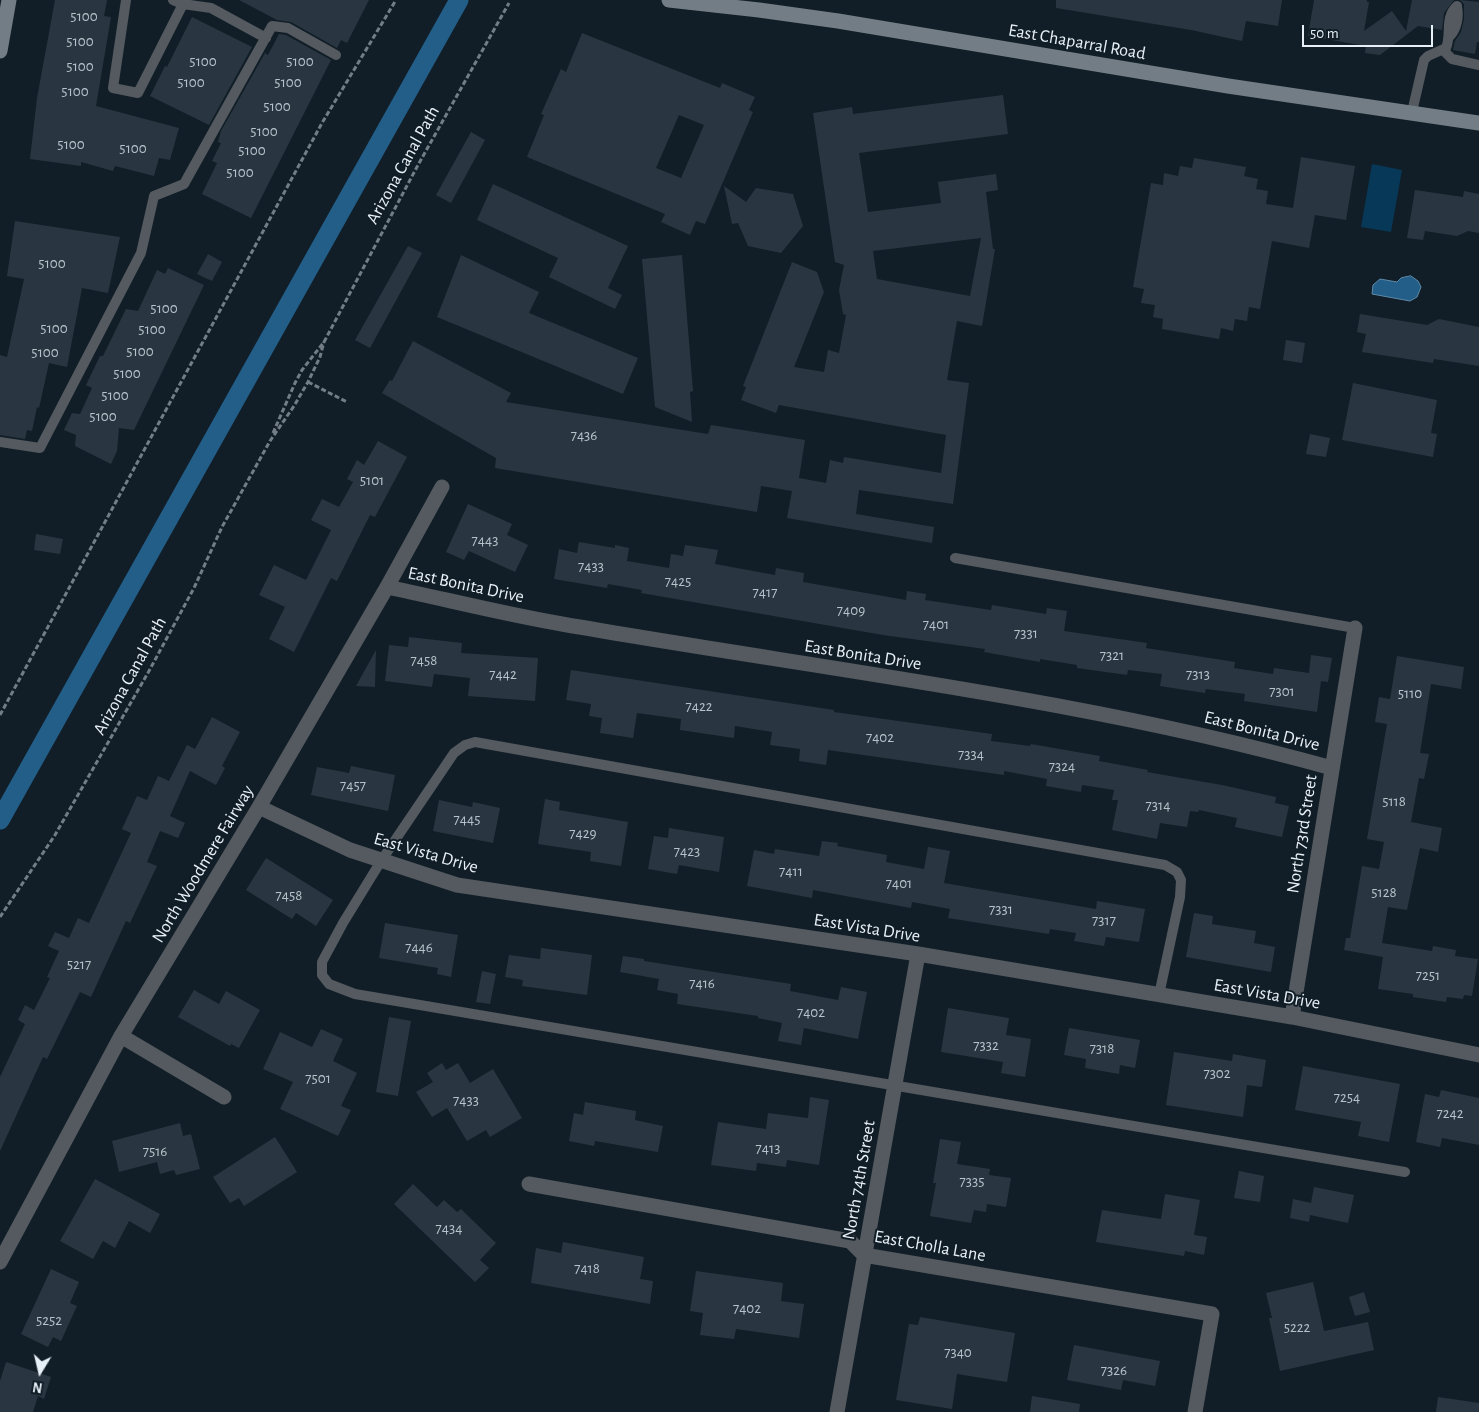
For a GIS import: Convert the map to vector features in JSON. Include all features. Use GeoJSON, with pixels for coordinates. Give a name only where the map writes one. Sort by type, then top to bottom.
{"type":"FeatureCollection","features":[{"type":"Feature","properties":{"kind":"main road"},"geometry":{"type":"LineString","coordinates":[[0,51],[9,0]]}},
{"type":"Feature","properties":{"kind":"main road","name":"East Chaparral Road"},"geometry":{"type":"LineString","coordinates":[[679,1],[838,21],[1159,75],[1479,123]]}},
{"type":"Feature","properties":{"kind":"street","name":"North Woodmere Fairway"},"geometry":{"type":"LineString","coordinates":[[0,1262],[122,1036],[259,807],[387,587],[442,487]]}},
{"type":"Feature","properties":{"kind":"street","name":"East Bonita Drive"},"geometry":{"type":"LineString","coordinates":[[387,587],[559,624],[1081,710],[1257,747],[1332,768]]}},
{"type":"Feature","properties":{"kind":"street","name":"North 73rd Street"},"geometry":{"type":"LineString","coordinates":[[1292,1016],[1355,628]]}},
{"type":"Feature","properties":{"kind":"street","name":"East Vista Drive"},"geometry":{"type":"LineString","coordinates":[[259,807],[350,850],[457,885],[918,954],[1292,1016],[1479,1056]]}},
{"type":"Feature","properties":{"kind":"street","name":"North 74th Street"},"geometry":{"type":"LineString","coordinates":[[837,1412],[918,954]]}},
{"type":"Feature","properties":{"kind":"street"},"geometry":{"type":"LineString","coordinates":[[122,1036],[224,1097]]}},
{"type":"Feature","properties":{"kind":"street","name":"East Cholla Lane"},"geometry":{"type":"LineString","coordinates":[[529,1184],[850,1241],[864,1255],[1212,1314],[1195,1412]]}},
{"type":"Feature","properties":{"kind":"lane"},"geometry":{"type":"LineString","coordinates":[[126,0],[113,88],[138,92],[178,2],[211,8],[266,38]]}},
{"type":"Feature","properties":{"kind":"lane"},"geometry":{"type":"LineString","coordinates":[[1412,112],[1424,60],[1428,56],[1446,48],[1450,36],[1448,24],[1457,3]]}},
{"type":"Feature","properties":{"kind":"lane"},"geometry":{"type":"LineString","coordinates":[[0,442],[40,448],[141,253],[154,196],[184,184],[272,26],[288,28],[336,55]]}},
{"type":"Feature","properties":{"kind":"lane"},"geometry":{"type":"LineString","coordinates":[[1443,50],[1452,59],[1479,64]]}},
{"type":"Feature","properties":{"kind":"lane"},"geometry":{"type":"LineString","coordinates":[[955,558],[1355,628]]}},
{"type":"Feature","properties":{"kind":"lane"},"geometry":{"type":"LineString","coordinates":[[1159,995],[1180,897],[1180,880],[1177,872],[1165,865],[475,742],[466,745],[454,753],[381,861],[343,923],[322,962],[322,975],[329,984],[355,994],[894,1087],[1405,1172]]}},
{"type":"Feature","properties":{"kind":"path"},"geometry":{"type":"LineString","coordinates":[[0,715],[322,123],[396,0]]}},
{"type":"Feature","properties":{"kind":"path","name":"Arizona Canal Path"},"geometry":{"type":"LineString","coordinates":[[270,441],[295,382],[324,342],[418,165],[509,3]]}},
{"type":"Feature","properties":{"kind":"path","name":"Arizona Canal Path"},"geometry":{"type":"LineString","coordinates":[[0,916],[55,836],[149,671],[194,588],[222,526],[270,441],[308,382],[320,357],[324,342]]}},
{"type":"Feature","properties":{"kind":"path"},"geometry":{"type":"LineString","coordinates":[[308,382],[347,402]]}},
{"type":"Feature","properties":{"kind":"shaded area"},"geometry":{"type":"Polygon","coordinates":[[[1372,164],[1402,170],[1391,232],[1361,227],[1372,164]]]}},
{"type":"Feature","properties":{"kind":"shaded area"},"geometry":{"type":"Polygon","coordinates":[[[1411,276],[1418,281],[1421,287],[1417,297],[1410,301],[1372,294],[1373,285],[1380,279],[1397,282],[1401,278],[1411,276]]]}},
{"type":"Feature","properties":{"kind":"building"},"geometry":{"type":"Polygon","coordinates":[[[55,0],[107,0],[104,16],[111,17],[96,106],[179,128],[170,160],[159,158],[154,176],[115,166],[113,171],[81,162],[81,166],[30,159],[37,98],[55,0]]]}},
{"type":"Feature","properties":{"kind":"building"},"geometry":{"type":"Polygon","coordinates":[[[239,0],[369,0],[347,43],[341,40],[337,48],[291,22],[277,20],[239,0]]]}},
{"type":"Feature","properties":{"kind":"building"},"geometry":{"type":"Polygon","coordinates":[[[1056,0],[1282,0],[1278,26],[1246,21],[1242,41],[1191,30],[1056,8],[1056,0]]]}},
{"type":"Feature","properties":{"kind":"building"},"geometry":{"type":"Polygon","coordinates":[[[1314,0],[1367,0],[1369,2],[1364,31],[1392,11],[1406,31],[1412,0],[1454,0],[1444,13],[1442,30],[1418,26],[1380,55],[1365,53],[1366,46],[1308,36],[1314,0]]]}},
{"type":"Feature","properties":{"kind":"building"},"geometry":{"type":"Polygon","coordinates":[[[1460,0],[1479,2],[1479,42],[1477,42],[1475,54],[1453,50],[1455,41],[1461,32],[1464,19],[1464,4],[1460,0]]]}},
{"type":"Feature","properties":{"kind":"building"},"geometry":{"type":"Polygon","coordinates":[[[192,17],[252,47],[209,125],[150,96],[192,17]]]}},
{"type":"Feature","properties":{"kind":"building"},"geometry":{"type":"Polygon","coordinates":[[[582,33],[720,88],[722,83],[755,97],[749,110],[753,112],[705,224],[696,221],[690,235],[661,222],[665,214],[527,157],[544,115],[541,114],[561,69],[566,72],[582,33]],[[679,115],[656,168],[681,178],[704,125],[679,115]]]}},
{"type":"Feature","properties":{"kind":"building"},"geometry":{"type":"Polygon","coordinates":[[[279,34],[286,35],[331,60],[251,218],[202,194],[217,163],[212,161],[221,143],[218,142],[221,131],[265,53],[268,55],[279,34]]]}},
{"type":"Feature","properties":{"kind":"building"},"geometry":{"type":"Polygon","coordinates":[[[1003,95],[1008,134],[859,153],[868,212],[941,203],[938,182],[996,174],[998,190],[986,192],[993,249],[995,249],[982,326],[957,321],[947,380],[969,383],[953,504],[859,490],[856,514],[934,527],[932,543],[787,518],[792,491],[761,486],[757,512],[495,468],[496,458],[382,393],[390,380],[392,381],[413,341],[511,393],[506,402],[708,434],[711,425],[805,440],[799,478],[826,483],[830,460],[843,463],[844,457],[941,473],[946,435],[779,405],[776,413],[741,400],[746,387],[743,386],[792,262],[817,272],[824,292],[794,367],[824,372],[828,350],[839,353],[846,315],[843,314],[839,290],[844,265],[835,262],[813,113],[852,107],[853,114],[1003,95]],[[981,238],[873,251],[877,279],[970,296],[981,238]]]}},
{"type":"Feature","properties":{"kind":"building"},"geometry":{"type":"Polygon","coordinates":[[[471,132],[485,140],[451,203],[436,195],[471,132]]]}},
{"type":"Feature","properties":{"kind":"building"},"geometry":{"type":"Polygon","coordinates":[[[1301,157],[1355,166],[1346,220],[1315,215],[1309,248],[1272,241],[1260,309],[1249,307],[1247,321],[1235,319],[1233,331],[1221,328],[1219,339],[1162,329],[1163,319],[1153,317],[1155,305],[1141,303],[1144,289],[1133,287],[1151,183],[1163,185],[1164,173],[1178,176],[1180,166],[1192,168],[1194,158],[1246,167],[1244,176],[1258,179],[1256,189],[1268,191],[1266,204],[1293,208],[1301,157]]]}},
{"type":"Feature","properties":{"kind":"building"},"geometry":{"type":"Polygon","coordinates":[[[493,184],[628,246],[608,288],[622,295],[615,309],[549,277],[558,258],[477,220],[493,184]]]}},
{"type":"Feature","properties":{"kind":"building"},"geometry":{"type":"Polygon","coordinates":[[[724,186],[746,202],[756,188],[793,194],[803,226],[781,253],[748,246],[738,223],[732,224],[724,186]]]}},
{"type":"Feature","properties":{"kind":"building"},"geometry":{"type":"Polygon","coordinates":[[[1415,190],[1463,197],[1464,191],[1479,194],[1479,233],[1468,231],[1457,236],[1425,231],[1423,240],[1407,238],[1415,190]]]}},
{"type":"Feature","properties":{"kind":"building"},"geometry":{"type":"Polygon","coordinates":[[[15,221],[120,237],[108,293],[82,288],[67,367],[49,363],[32,431],[27,430],[25,439],[0,435],[0,355],[7,357],[24,279],[7,276],[15,221]]]}},
{"type":"Feature","properties":{"kind":"building"},"geometry":{"type":"Polygon","coordinates":[[[408,246],[422,253],[370,348],[355,340],[408,246]]]}},
{"type":"Feature","properties":{"kind":"building"},"geometry":{"type":"Polygon","coordinates":[[[208,254],[222,262],[212,281],[197,274],[208,254]]]}},
{"type":"Feature","properties":{"kind":"building"},"geometry":{"type":"Polygon","coordinates":[[[461,255],[539,292],[529,313],[638,358],[623,394],[437,317],[461,255]]]}},
{"type":"Feature","properties":{"kind":"building"},"geometry":{"type":"Polygon","coordinates":[[[682,255],[693,391],[690,392],[692,422],[655,407],[642,259],[682,255]]]}},
{"type":"Feature","properties":{"kind":"building"},"geometry":{"type":"Polygon","coordinates":[[[168,268],[204,285],[134,430],[119,428],[117,451],[111,464],[75,446],[76,435],[64,430],[72,413],[80,414],[92,388],[86,385],[100,356],[103,356],[126,309],[138,311],[157,270],[165,274],[168,268]]]}},
{"type":"Feature","properties":{"kind":"building"},"geometry":{"type":"Polygon","coordinates":[[[1360,314],[1427,325],[1439,319],[1479,327],[1479,366],[1434,359],[1433,363],[1362,352],[1366,334],[1357,332],[1360,314]]]}},
{"type":"Feature","properties":{"kind":"building"},"geometry":{"type":"Polygon","coordinates":[[[1286,340],[1305,343],[1302,363],[1283,360],[1286,340]]]}},
{"type":"Feature","properties":{"kind":"building"},"geometry":{"type":"Polygon","coordinates":[[[1353,383],[1437,400],[1431,433],[1437,434],[1433,457],[1342,440],[1353,383]]]}},
{"type":"Feature","properties":{"kind":"building"},"geometry":{"type":"Polygon","coordinates":[[[1310,434],[1330,438],[1326,457],[1306,454],[1310,434]]]}},
{"type":"Feature","properties":{"kind":"building"},"geometry":{"type":"Polygon","coordinates":[[[378,441],[407,457],[375,517],[370,515],[337,581],[331,578],[294,652],[269,639],[285,607],[259,595],[274,565],[306,580],[331,530],[311,520],[322,499],[339,507],[353,482],[347,479],[357,460],[364,465],[378,441]]]}},
{"type":"Feature","properties":{"kind":"building"},"geometry":{"type":"Polygon","coordinates":[[[468,504],[512,524],[507,535],[528,545],[515,572],[469,551],[464,560],[446,552],[468,504]]]}},
{"type":"Feature","properties":{"kind":"building"},"geometry":{"type":"Polygon","coordinates":[[[36,534],[63,539],[60,554],[34,550],[36,534]]]}},
{"type":"Feature","properties":{"kind":"building"},"geometry":{"type":"Polygon","coordinates":[[[579,542],[615,548],[615,545],[629,548],[627,561],[669,568],[671,554],[683,556],[685,545],[718,550],[715,564],[775,575],[776,568],[804,573],[803,582],[906,600],[907,591],[926,594],[925,600],[991,610],[992,605],[1046,614],[1047,608],[1067,611],[1064,631],[1147,643],[1146,648],[1235,662],[1234,668],[1273,674],[1274,668],[1309,673],[1311,655],[1332,658],[1328,682],[1321,681],[1317,712],[1244,701],[1245,694],[1206,689],[1205,693],[1160,686],[1162,674],[1128,670],[1127,675],[1077,668],[1077,665],[1040,659],[1040,662],[984,652],[985,649],[883,635],[641,593],[642,590],[608,584],[607,588],[554,579],[559,549],[577,553],[579,542]]]}},
{"type":"Feature","properties":{"kind":"building"},"geometry":{"type":"Polygon","coordinates":[[[409,637],[462,643],[461,653],[538,658],[535,701],[468,696],[470,678],[434,674],[432,687],[385,681],[389,645],[408,647],[409,637]]]}},
{"type":"Feature","properties":{"kind":"building"},"geometry":{"type":"Polygon","coordinates":[[[376,650],[375,687],[356,686],[376,650]]]}},
{"type":"Feature","properties":{"kind":"building"},"geometry":{"type":"Polygon","coordinates":[[[1397,656],[1464,667],[1461,689],[1431,684],[1420,753],[1429,754],[1424,779],[1419,778],[1411,822],[1442,828],[1438,852],[1420,848],[1407,910],[1388,907],[1382,943],[1432,951],[1433,946],[1456,950],[1455,956],[1478,959],[1472,996],[1464,995],[1463,999],[1447,997],[1446,1002],[1413,997],[1413,994],[1378,989],[1383,957],[1344,950],[1346,938],[1350,938],[1362,866],[1379,869],[1384,842],[1367,839],[1387,724],[1375,722],[1379,697],[1390,699],[1397,656]]]}},
{"type":"Feature","properties":{"kind":"building"},"geometry":{"type":"Polygon","coordinates":[[[571,670],[834,710],[834,712],[992,734],[991,741],[1030,746],[1031,744],[1100,756],[1099,761],[1276,797],[1275,803],[1289,806],[1282,837],[1235,827],[1237,818],[1199,810],[1198,812],[1190,811],[1187,827],[1160,823],[1157,839],[1112,830],[1118,800],[1112,800],[1114,790],[1082,785],[1081,792],[1046,786],[1047,779],[1004,771],[1004,775],[828,750],[826,765],[799,761],[800,749],[770,745],[772,732],[735,726],[734,738],[680,730],[681,719],[637,713],[633,738],[600,733],[602,718],[589,716],[591,704],[566,700],[571,670]]]}},
{"type":"Feature","properties":{"kind":"building"},"geometry":{"type":"Polygon","coordinates":[[[212,717],[240,732],[222,766],[225,768],[216,785],[190,771],[170,816],[185,823],[178,838],[160,831],[147,862],[157,866],[130,923],[126,921],[91,997],[80,992],[47,1059],[43,1057],[0,1151],[0,1077],[25,1024],[18,1020],[25,1005],[34,1010],[50,978],[47,977],[59,951],[48,946],[55,932],[69,938],[78,918],[89,923],[131,833],[122,829],[137,796],[147,800],[158,776],[169,781],[187,745],[195,749],[212,717]]]}},
{"type":"Feature","properties":{"kind":"building"},"geometry":{"type":"Polygon","coordinates":[[[351,766],[395,775],[388,811],[311,795],[317,767],[349,773],[351,766]]]}},
{"type":"Feature","properties":{"kind":"building"},"geometry":{"type":"Polygon","coordinates":[[[545,799],[560,802],[559,810],[628,822],[621,866],[590,861],[591,852],[538,844],[545,799]]]}},
{"type":"Feature","properties":{"kind":"building"},"geometry":{"type":"Polygon","coordinates":[[[439,800],[472,807],[473,802],[500,808],[493,843],[433,831],[439,800]]]}},
{"type":"Feature","properties":{"kind":"building"},"geometry":{"type":"Polygon","coordinates":[[[669,828],[724,837],[719,872],[679,865],[677,874],[648,869],[654,836],[668,838],[669,828]]]}},
{"type":"Feature","properties":{"kind":"building"},"geometry":{"type":"Polygon","coordinates":[[[822,841],[838,843],[837,846],[887,855],[886,862],[924,869],[928,847],[950,851],[944,883],[1096,909],[1097,901],[1145,909],[1139,942],[1106,937],[1104,946],[1074,941],[1076,933],[1050,929],[1049,934],[948,918],[950,909],[912,902],[911,908],[813,890],[812,898],[747,886],[754,850],[774,854],[775,849],[819,856],[822,841]]]}},
{"type":"Feature","properties":{"kind":"building"},"geometry":{"type":"Polygon","coordinates":[[[266,858],[333,900],[316,926],[296,913],[292,919],[246,890],[266,858]]]}},
{"type":"Feature","properties":{"kind":"building"},"geometry":{"type":"Polygon","coordinates":[[[1194,913],[1213,916],[1212,924],[1256,931],[1254,943],[1275,947],[1271,972],[1186,957],[1194,913]]]}},
{"type":"Feature","properties":{"kind":"building"},"geometry":{"type":"Polygon","coordinates":[[[385,923],[458,935],[451,977],[437,974],[438,968],[379,958],[385,923]]]}},
{"type":"Feature","properties":{"kind":"building"},"geometry":{"type":"Polygon","coordinates":[[[541,948],[592,955],[587,995],[522,986],[523,980],[505,977],[509,955],[540,959],[541,948]]]}},
{"type":"Feature","properties":{"kind":"building"},"geometry":{"type":"Polygon","coordinates":[[[623,956],[791,984],[790,991],[838,1000],[841,987],[867,992],[858,1039],[804,1028],[801,1045],[778,1041],[782,1023],[758,1018],[758,1016],[677,1004],[678,994],[657,990],[659,979],[620,972],[623,956]]]}},
{"type":"Feature","properties":{"kind":"building"},"geometry":{"type":"Polygon","coordinates":[[[482,971],[496,974],[490,1004],[476,1002],[482,971]]]}},
{"type":"Feature","properties":{"kind":"building"},"geometry":{"type":"Polygon","coordinates":[[[194,990],[219,1004],[226,991],[260,1010],[239,1048],[231,1044],[230,1046],[178,1017],[194,990]]]}},
{"type":"Feature","properties":{"kind":"building"},"geometry":{"type":"Polygon","coordinates":[[[948,1008],[1009,1018],[1006,1035],[1031,1039],[1025,1077],[1001,1073],[1003,1062],[941,1052],[948,1008]]]}},
{"type":"Feature","properties":{"kind":"building"},"geometry":{"type":"Polygon","coordinates":[[[389,1017],[411,1021],[398,1096],[376,1092],[389,1017]]]}},
{"type":"Feature","properties":{"kind":"building"},"geometry":{"type":"Polygon","coordinates":[[[1069,1028],[1140,1040],[1135,1068],[1120,1065],[1119,1074],[1085,1068],[1086,1059],[1064,1055],[1069,1028]]]}},
{"type":"Feature","properties":{"kind":"building"},"geometry":{"type":"Polygon","coordinates":[[[321,1029],[343,1039],[333,1061],[357,1073],[341,1106],[351,1110],[338,1136],[280,1109],[293,1082],[263,1069],[280,1032],[312,1047],[321,1029]]]}},
{"type":"Feature","properties":{"kind":"building"},"geometry":{"type":"Polygon","coordinates":[[[1174,1052],[1232,1061],[1233,1054],[1266,1060],[1262,1087],[1247,1085],[1243,1117],[1166,1105],[1174,1052]]]}},
{"type":"Feature","properties":{"kind":"building"},"geometry":{"type":"Polygon","coordinates":[[[442,1063],[446,1070],[458,1063],[470,1083],[493,1069],[522,1118],[490,1137],[486,1130],[467,1141],[447,1108],[432,1117],[416,1092],[433,1082],[427,1073],[442,1063]]]}},
{"type":"Feature","properties":{"kind":"building"},"geometry":{"type":"Polygon","coordinates":[[[1303,1066],[1400,1084],[1389,1142],[1358,1136],[1361,1122],[1295,1110],[1303,1066]]]}},
{"type":"Feature","properties":{"kind":"building"},"geometry":{"type":"Polygon","coordinates":[[[1441,1090],[1479,1098],[1479,1145],[1442,1138],[1440,1147],[1416,1142],[1425,1094],[1439,1097],[1441,1090]]]}},
{"type":"Feature","properties":{"kind":"building"},"geometry":{"type":"Polygon","coordinates":[[[810,1097],[829,1100],[819,1165],[787,1160],[786,1167],[757,1163],[756,1171],[711,1165],[718,1122],[766,1129],[768,1113],[808,1118],[810,1097]]]}},
{"type":"Feature","properties":{"kind":"building"},"geometry":{"type":"Polygon","coordinates":[[[585,1102],[636,1111],[635,1120],[663,1126],[658,1152],[595,1141],[594,1146],[569,1141],[574,1113],[583,1115],[585,1102]]]}},
{"type":"Feature","properties":{"kind":"building"},"geometry":{"type":"Polygon","coordinates":[[[180,1123],[183,1136],[191,1134],[200,1169],[176,1175],[174,1170],[160,1174],[157,1162],[119,1172],[112,1141],[180,1123]]]}},
{"type":"Feature","properties":{"kind":"building"},"geometry":{"type":"Polygon","coordinates":[[[275,1137],[297,1172],[244,1206],[239,1198],[230,1203],[213,1177],[275,1137]]]}},
{"type":"Feature","properties":{"kind":"building"},"geometry":{"type":"Polygon","coordinates":[[[940,1139],[961,1142],[957,1164],[990,1169],[989,1175],[1011,1178],[1006,1207],[987,1204],[986,1212],[974,1210],[971,1223],[930,1216],[936,1183],[933,1183],[940,1139]]]}},
{"type":"Feature","properties":{"kind":"building"},"geometry":{"type":"Polygon","coordinates":[[[1239,1171],[1264,1176],[1260,1202],[1234,1198],[1239,1171]]]}},
{"type":"Feature","properties":{"kind":"building"},"geometry":{"type":"Polygon","coordinates":[[[95,1179],[160,1214],[150,1233],[129,1221],[115,1248],[103,1241],[93,1259],[60,1241],[95,1179]]]}},
{"type":"Feature","properties":{"kind":"building"},"geometry":{"type":"Polygon","coordinates":[[[413,1184],[437,1207],[444,1200],[457,1212],[461,1209],[496,1243],[480,1260],[489,1268],[475,1282],[394,1204],[413,1184]]]}},
{"type":"Feature","properties":{"kind":"building"},"geometry":{"type":"Polygon","coordinates":[[[1314,1187],[1354,1195],[1348,1223],[1310,1215],[1309,1222],[1290,1218],[1293,1199],[1311,1203],[1314,1187]]]}},
{"type":"Feature","properties":{"kind":"building"},"geometry":{"type":"Polygon","coordinates":[[[1165,1194],[1200,1200],[1194,1235],[1207,1237],[1204,1255],[1185,1251],[1184,1256],[1096,1242],[1102,1210],[1161,1219],[1165,1194]]]}},
{"type":"Feature","properties":{"kind":"building"},"geometry":{"type":"Polygon","coordinates":[[[563,1242],[644,1257],[640,1279],[653,1281],[650,1304],[531,1283],[536,1248],[561,1253],[563,1242]]]}},
{"type":"Feature","properties":{"kind":"building"},"geometry":{"type":"Polygon","coordinates":[[[51,1269],[79,1282],[70,1303],[77,1306],[61,1341],[53,1337],[48,1347],[21,1334],[51,1269]]]}},
{"type":"Feature","properties":{"kind":"building"},"geometry":{"type":"Polygon","coordinates":[[[696,1271],[783,1283],[781,1301],[804,1304],[799,1338],[736,1329],[734,1339],[700,1335],[703,1313],[690,1311],[696,1271]]]}},
{"type":"Feature","properties":{"kind":"building"},"geometry":{"type":"Polygon","coordinates":[[[1313,1282],[1324,1331],[1368,1322],[1374,1350],[1280,1371],[1266,1293],[1313,1282]]]}},
{"type":"Feature","properties":{"kind":"building"},"geometry":{"type":"Polygon","coordinates":[[[1364,1292],[1370,1312],[1355,1316],[1349,1297],[1364,1292]]]}},
{"type":"Feature","properties":{"kind":"building"},"geometry":{"type":"Polygon","coordinates":[[[920,1317],[1015,1333],[1007,1382],[957,1374],[952,1409],[896,1400],[909,1324],[918,1325],[920,1317]]]}},
{"type":"Feature","properties":{"kind":"building"},"geometry":{"type":"Polygon","coordinates":[[[1074,1345],[1160,1361],[1155,1386],[1123,1380],[1121,1390],[1067,1380],[1074,1345]]]}},
{"type":"Feature","properties":{"kind":"building"},"geometry":{"type":"Polygon","coordinates":[[[6,1362],[51,1377],[44,1399],[38,1396],[33,1412],[0,1412],[0,1381],[6,1362]]]}},
{"type":"Feature","properties":{"kind":"building"},"geometry":{"type":"Polygon","coordinates":[[[1032,1396],[1080,1404],[1079,1412],[1030,1412],[1032,1396]]]}},
{"type":"Feature","properties":{"kind":"building"},"geometry":{"type":"Polygon","coordinates":[[[1438,1397],[1479,1403],[1479,1412],[1436,1412],[1438,1397]]]}},
{"type":"Feature","properties":{"kind":"waterway"},"geometry":{"type":"LineString","coordinates":[[0,820],[459,0]]}}]}
